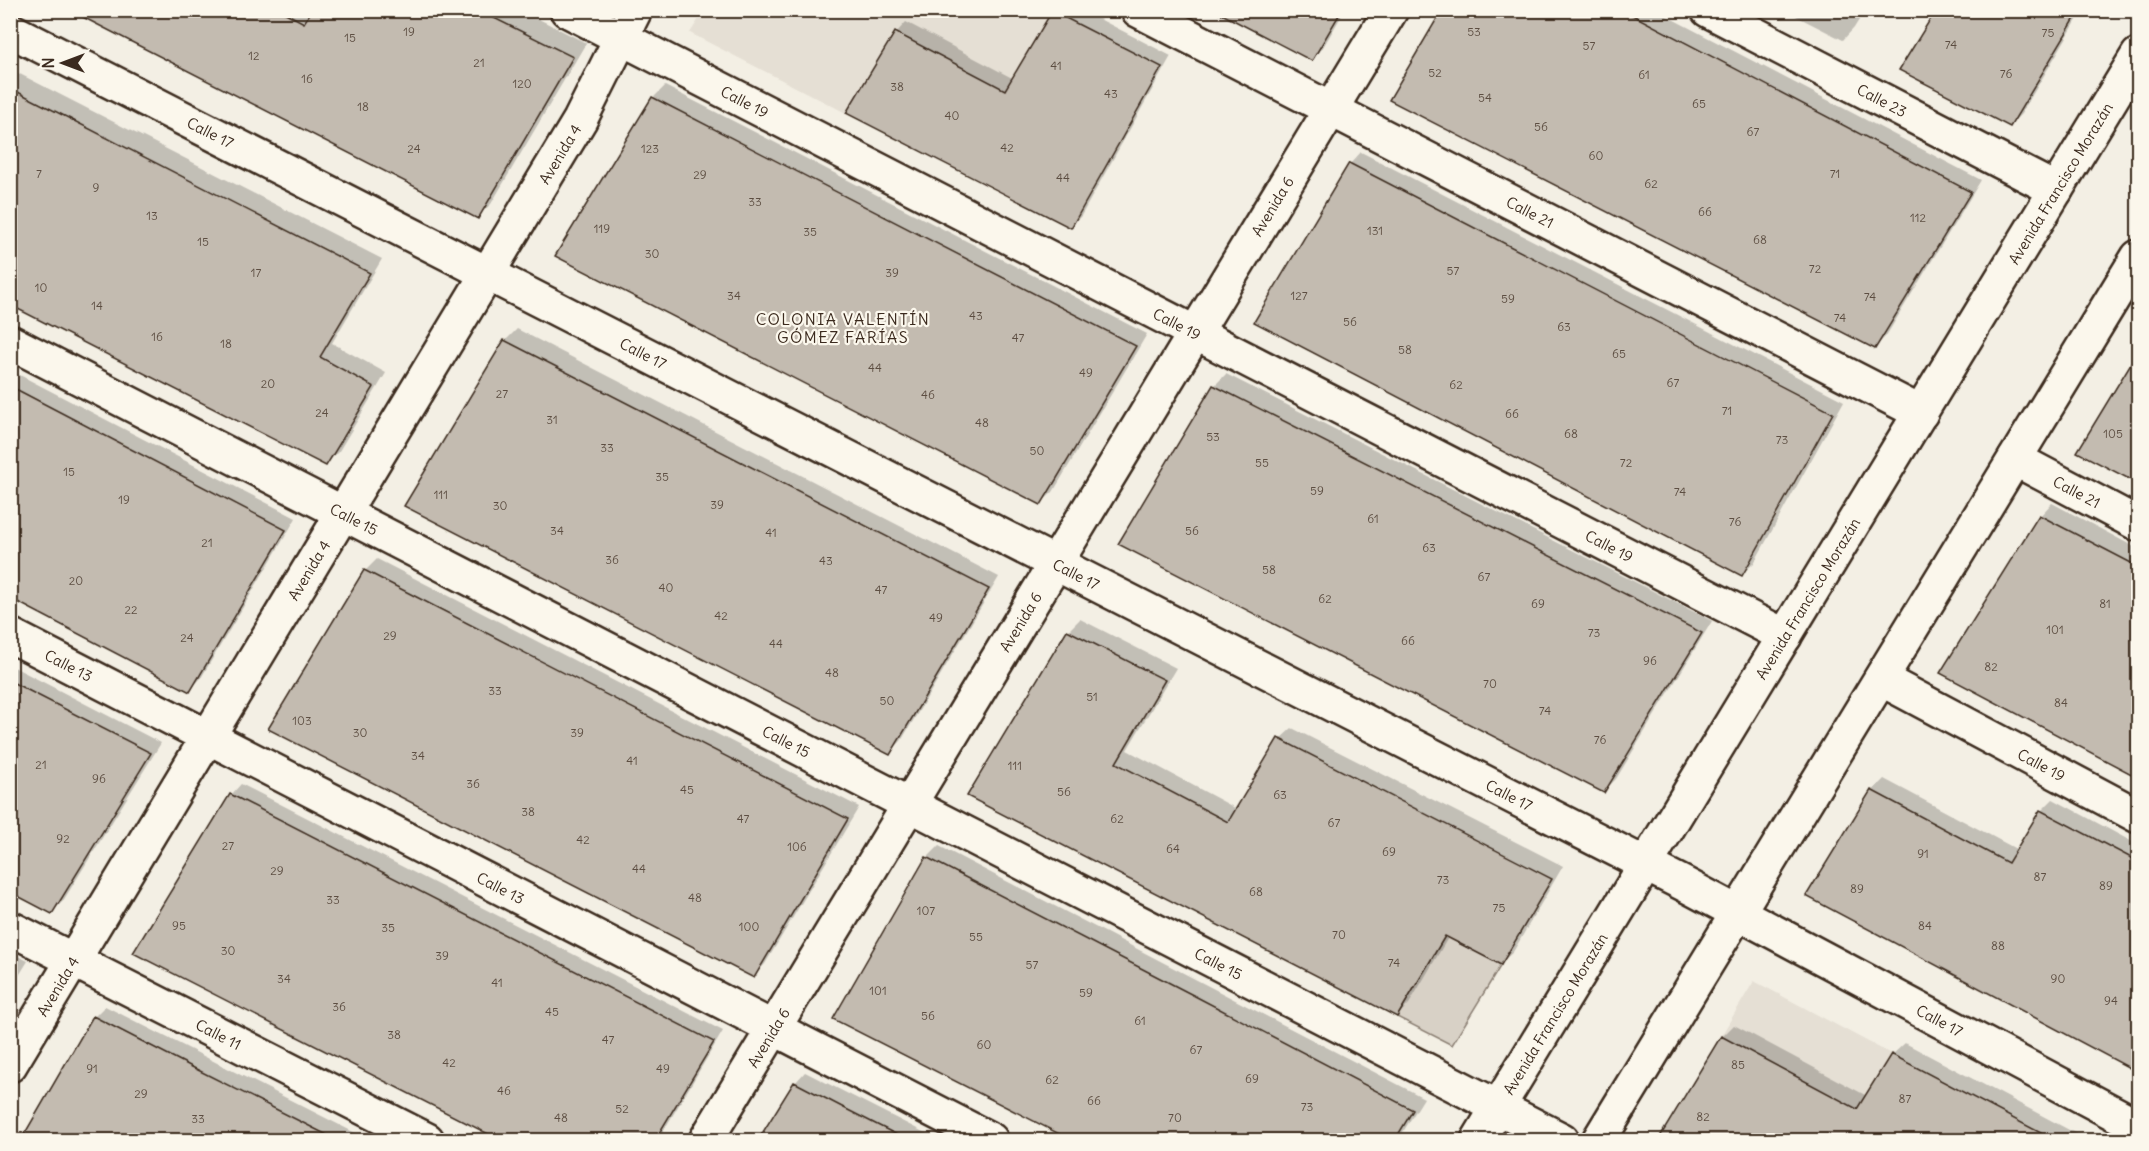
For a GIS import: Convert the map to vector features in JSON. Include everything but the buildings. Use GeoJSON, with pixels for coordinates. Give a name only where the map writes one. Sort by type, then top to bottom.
{"type":"FeatureCollection","features":[{"type":"Feature","properties":{"kind":"street","name":"Calle 21"},"geometry":{"type":"LineString","coordinates":[[1138,10],[1921,413]]}},
{"type":"Feature","properties":{"kind":"street","name":"Avenida 6"},"geometry":{"type":"LineString","coordinates":[[706,1140],[1391,10]]}},
{"type":"Feature","properties":{"kind":"street","name":"Calle 23"},"geometry":{"type":"LineString","coordinates":[[1708,10],[2056,190]]}},
{"type":"Feature","properties":{"kind":"street","name":"Calle 19"},"geometry":{"type":"LineString","coordinates":[[574,14],[627,24],[725,91],[1785,636]]}},
{"type":"Feature","properties":{"kind":"street","name":"Avenida 4"},"geometry":{"type":"LineString","coordinates":[[10,1065],[580,120],[627,24]]}},
{"type":"Feature","properties":{"kind":"street","name":"Calle 17"},"geometry":{"type":"LineString","coordinates":[[10,30],[1737,912],[2139,1126]]}},
{"type":"Feature","properties":{"kind":"street","name":"Avenida Francisco Morazán"},"geometry":{"type":"LineString","coordinates":[[1478,1140],[2139,55]]}},
{"type":"Feature","properties":{"kind":"street"},"geometry":{"type":"LineString","coordinates":[[1599,1140],[2139,257]]}},
{"type":"Feature","properties":{"kind":"street","name":"Calle 15"},"geometry":{"type":"LineString","coordinates":[[10,342],[1497,1109],[1562,1140]]}},
{"type":"Feature","properties":{"kind":"street","name":"Calle 21"},"geometry":{"type":"LineString","coordinates":[[2015,459],[2139,524]]}},
{"type":"Feature","properties":{"kind":"street","name":"Calle 13"},"geometry":{"type":"LineString","coordinates":[[10,635],[990,1140]]}},
{"type":"Feature","properties":{"kind":"street","name":"Calle 19"},"geometry":{"type":"LineString","coordinates":[[1881,679],[2139,816]]}},
{"type":"Feature","properties":{"kind":"street","name":"Calle 11"},"geometry":{"type":"LineString","coordinates":[[10,928],[427,1140]]}},
{"type":"Feature","properties":{"kind":"shaded area"},"geometry":{"type":"Polygon","coordinates":[[[704,11],[1052,11],[1005,90],[894,32],[846,113],[690,33],[704,11]]]}},
{"type":"Feature","properties":{"kind":"shaded area"},"geometry":{"type":"Polygon","coordinates":[[[1445,936],[1501,965],[1452,1045],[1397,1017],[1445,936]]]}},
{"type":"Feature","properties":{"kind":"shaded area"},"geometry":{"type":"Polygon","coordinates":[[[1754,981],[1891,1054],[1857,1109],[1721,1036],[1754,981]]]}},
{"type":"Feature","properties":{"kind":"district","name":"COLONIA VALENTÍN GÓMEZ FARÍAS"},"geometry":{"type":"Point","coordinates":[843,328]}}]}
